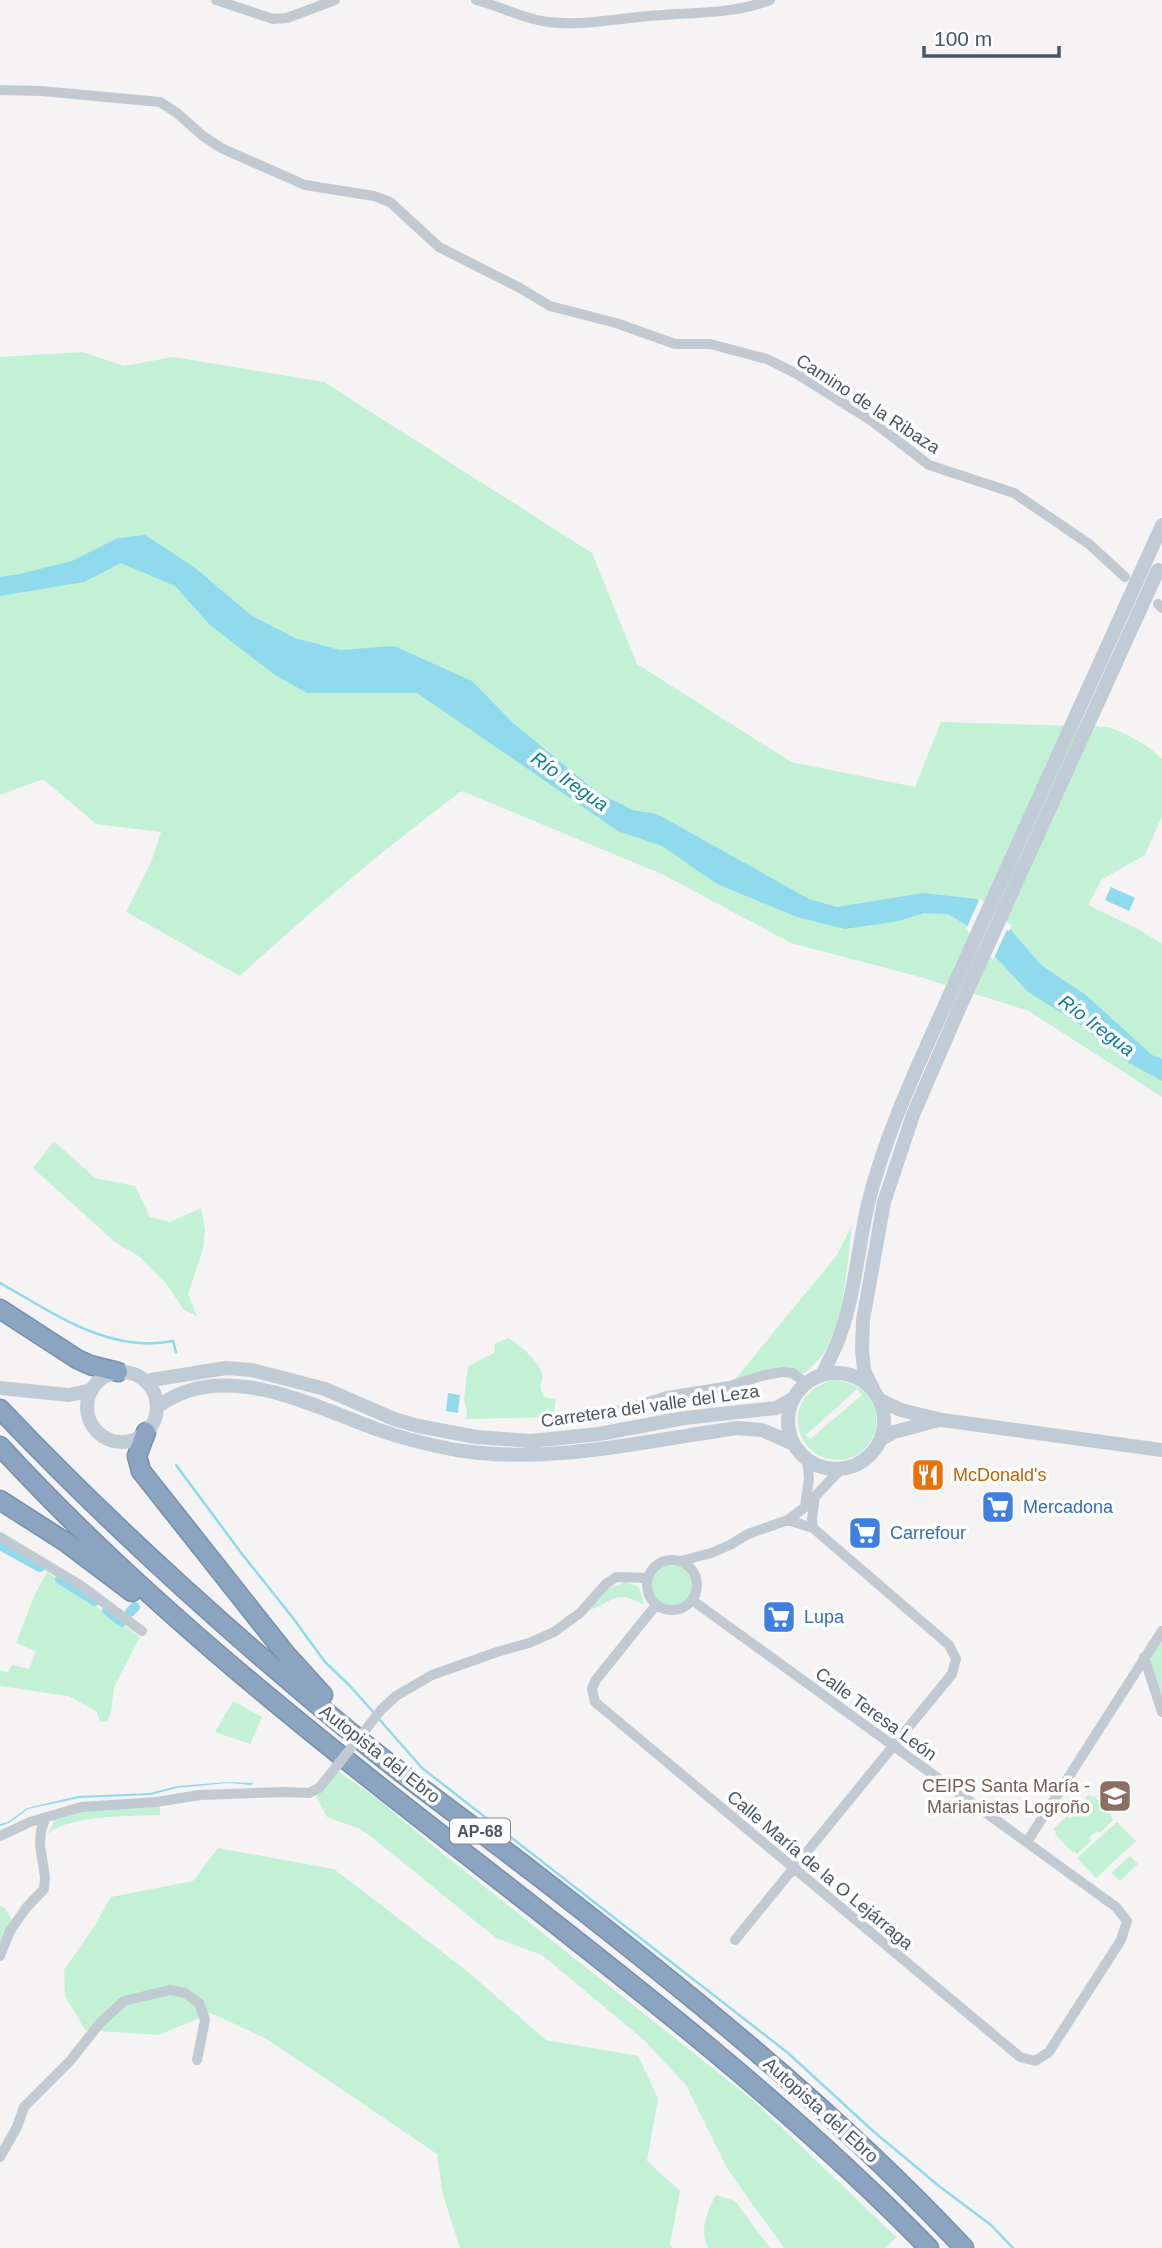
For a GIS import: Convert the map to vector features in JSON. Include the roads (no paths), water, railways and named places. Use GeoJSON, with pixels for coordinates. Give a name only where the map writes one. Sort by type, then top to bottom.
{"type":"FeatureCollection","features":[{"type":"Feature","properties":{"kind":"highway"},"geometry":{"type":"LineString","coordinates":[[0,1309],[78,1359],[118,1372]]}},
{"type":"Feature","properties":{"kind":"highway","name":"Autopista del Ebro"},"geometry":{"type":"LineString","coordinates":[[0,1409],[99,1510],[221,1622],[361,1741],[693,1999],[788,2079],[894,2177],[964,2248]]}},
{"type":"Feature","properties":{"kind":"highway"},"geometry":{"type":"LineString","coordinates":[[146,1432],[137,1455],[141,1471],[308,1681],[362,1732],[535,1874]]}},
{"type":"Feature","properties":{"kind":"highway","name":"Autopista del Ebro"},"geometry":{"type":"LineString","coordinates":[[0,1446],[76,1525],[199,1639],[311,1732],[640,1990],[765,2093],[854,2174],[929,2248]]}},
{"type":"Feature","properties":{"kind":"highway"},"geometry":{"type":"LineString","coordinates":[[0,1500],[109,1573],[250,1690],[428,1823]]}},
{"type":"Feature","properties":{"kind":"main road"},"geometry":{"type":"LineString","coordinates":[[822,1374],[840,1336],[869,1203],[887,1141],[901,1105],[951,1008],[1155,565],[1162,525]]}},
{"type":"Feature","properties":{"kind":"main road"},"geometry":{"type":"LineString","coordinates":[[951,1008],[884,1202],[863,1320],[864,1370],[877,1394],[885,1423],[881,1439],[867,1458],[841,1469],[824,1468],[807,1460],[793,1444],[788,1417],[792,1399],[805,1383],[822,1374],[834,1372],[855,1376],[877,1394],[901,1410],[942,1420],[1162,1450]]}},
{"type":"Feature","properties":{"kind":"main road","name":"Carretera del valle del Leza"},"geometry":{"type":"LineString","coordinates":[[145,1381],[226,1368],[252,1370],[325,1390],[394,1419],[418,1426],[476,1437],[531,1441],[599,1434],[684,1418],[776,1408],[792,1399]]}},
{"type":"Feature","properties":{"kind":"main road"},"geometry":{"type":"LineString","coordinates":[[118,1372],[131,1373],[145,1381],[155,1394],[157,1407],[154,1421],[146,1432],[127,1441],[107,1438],[92,1424],[87,1406],[92,1390],[100,1379],[118,1372]]}},
{"type":"Feature","properties":{"kind":"main road","name":"Carretera del valle del Leza"},"geometry":{"type":"LineString","coordinates":[[157,1407],[173,1395],[190,1390],[253,1387],[293,1397],[381,1431],[422,1443],[458,1450],[522,1456],[585,1451],[737,1428],[762,1430],[793,1444]]}},
{"type":"Feature","properties":{"kind":"main road"},"geometry":{"type":"LineString","coordinates":[[0,1388],[69,1395],[92,1390]]}},
{"type":"Feature","properties":{"kind":"main road"},"geometry":{"type":"LineString","coordinates":[[69,1395],[87,1406]]}},
{"type":"Feature","properties":{"kind":"main road"},"geometry":{"type":"LineString","coordinates":[[881,1439],[894,1432],[942,1420]]}},
{"type":"Feature","properties":{"kind":"street"},"geometry":{"type":"LineString","coordinates":[[216,0],[273,19],[287,18],[335,0]]}},
{"type":"Feature","properties":{"kind":"street"},"geometry":{"type":"LineString","coordinates":[[476,0],[531,19],[574,24],[687,12],[725,12],[770,0]]}},
{"type":"Feature","properties":{"kind":"street","name":"Camino de la Ribaza"},"geometry":{"type":"LineString","coordinates":[[0,90],[160,102],[221,148],[305,185],[374,196],[390,202],[439,247],[550,306],[616,323],[675,344],[710,344],[767,359],[797,374],[872,421],[929,465],[1014,494],[1089,544],[1125,578]]}},
{"type":"Feature","properties":{"kind":"street"},"geometry":{"type":"LineString","coordinates":[[588,1418],[667,1396],[730,1387],[782,1372],[793,1373],[805,1383]]}},
{"type":"Feature","properties":{"kind":"street"},"geometry":{"type":"LineString","coordinates":[[805,1507],[809,1478],[807,1460]]}},
{"type":"Feature","properties":{"kind":"street"},"geometry":{"type":"LineString","coordinates":[[698,1557],[695,1575],[697,1586],[692,1600],[679,1609],[663,1609],[656,1605],[649,1595],[646,1583],[658,1564],[698,1557],[730,1545],[748,1534],[788,1520],[805,1507],[841,1469]]}},
{"type":"Feature","properties":{"kind":"street"},"geometry":{"type":"LineString","coordinates":[[813,1528],[815,1496]]}},
{"type":"Feature","properties":{"kind":"street"},"geometry":{"type":"LineString","coordinates":[[735,1940],[953,1674],[956,1659],[949,1645],[813,1528],[788,1520]]}},
{"type":"Feature","properties":{"kind":"street"},"geometry":{"type":"LineString","coordinates":[[0,1537],[80,1585],[142,1631]]}},
{"type":"Feature","properties":{"kind":"street"},"geometry":{"type":"LineString","coordinates":[[681,1561],[695,1575]]}},
{"type":"Feature","properties":{"kind":"street"},"geometry":{"type":"LineString","coordinates":[[0,1836],[30,1822],[81,1807],[156,1802],[201,1795],[285,1791],[309,1793],[319,1788],[381,1710],[396,1696],[432,1675],[554,1632],[580,1613],[606,1584],[616,1577],[647,1578]]}},
{"type":"Feature","properties":{"kind":"street","name":"Calle Teresa León"},"geometry":{"type":"LineString","coordinates":[[692,1600],[1116,1907],[1127,1921],[1123,1936],[1049,2052],[1035,2061]]}},
{"type":"Feature","properties":{"kind":"street","name":"Calle María de la O Lejárraga"},"geometry":{"type":"LineString","coordinates":[[656,1605],[595,1681],[592,1695],[600,1708],[1020,2057],[1035,2061]]}},
{"type":"Feature","properties":{"kind":"street"},"geometry":{"type":"LineString","coordinates":[[1027,1842],[1162,1631]]}},
{"type":"Feature","properties":{"kind":"street"},"geometry":{"type":"LineString","coordinates":[[1144,1657],[1162,1712]]}},
{"type":"Feature","properties":{"kind":"street"},"geometry":{"type":"LineString","coordinates":[[0,1956],[10,1931],[44,1889],[45,1877],[40,1846],[41,1830],[46,1817]]}},
{"type":"Feature","properties":{"kind":"street"},"geometry":{"type":"LineString","coordinates":[[0,2157],[17,2127],[24,2107],[71,2061],[100,2023],[124,2001],[170,1990],[185,1993],[200,2003],[205,2021],[197,2060]]}},
{"type":"Feature","properties":{"kind":"water","name":"Río Iregua"},"geometry":{"type":"Polygon","coordinates":[[[145,535],[194,567],[252,616],[295,638],[340,650],[394,646],[472,681],[513,723],[597,792],[633,810],[657,814],[809,899],[837,907],[923,893],[977,899],[1010,929],[1041,965],[1086,995],[1152,1055],[1162,1059],[1162,1081],[1129,1063],[1075,1021],[1028,992],[966,925],[948,914],[924,913],[899,921],[845,929],[797,917],[717,884],[662,846],[618,831],[417,693],[307,693],[275,675],[210,625],[175,586],[121,563],[84,582],[0,596],[0,577],[72,561],[118,538],[145,535]]]}},
{"type":"Feature","properties":{"kind":"water"},"geometry":{"type":"Polygon","coordinates":[[[1111,887],[1135,898],[1129,911],[1105,900],[1111,887]]]}},
{"type":"Feature","properties":{"kind":"water"},"geometry":{"type":"Polygon","coordinates":[[[448,1393],[460,1395],[458,1413],[446,1411],[448,1393]]]}},
{"type":"Feature","properties":{"kind":"water"},"geometry":{"type":"Polygon","coordinates":[[[253,1783],[177,1788],[150,1795],[79,1798],[28,1809],[9,1823],[0,1826],[27,1808],[78,1796],[150,1793],[177,1786],[253,1783]]]}},
{"type":"Feature","properties":{"kind":"waterway"},"geometry":{"type":"LineString","coordinates":[[0,1283],[83,1328],[127,1342],[173,1341],[176,1352]]}},
{"type":"Feature","properties":{"kind":"waterway"},"geometry":{"type":"LineString","coordinates":[[176,1465],[325,1662],[375,1714]]}},
{"type":"Feature","properties":{"kind":"waterway"},"geometry":{"type":"LineString","coordinates":[[0,1545],[40,1567]]}},
{"type":"Feature","properties":{"kind":"waterway"},"geometry":{"type":"LineString","coordinates":[[60,1579],[95,1601]]}},
{"type":"Feature","properties":{"kind":"waterway"},"geometry":{"type":"LineString","coordinates":[[130,1612],[135,1607]]}},
{"type":"Feature","properties":{"kind":"waterway"},"geometry":{"type":"LineString","coordinates":[[107,1610],[122,1622]]}},
{"type":"Feature","properties":{"kind":"waterway"},"geometry":{"type":"LineString","coordinates":[[379,1719],[422,1768],[788,2053],[873,2131],[991,2225],[1013,2248]]}},
{"type":"Feature","properties":{"kind":"place","name":"McDonald's"},"geometry":{"type":"Point","coordinates":[928,1475]}},
{"type":"Feature","properties":{"kind":"place","name":"Mercadona"},"geometry":{"type":"Point","coordinates":[998,1507]}},
{"type":"Feature","properties":{"kind":"place","name":"Carrefour"},"geometry":{"type":"Point","coordinates":[865,1533]}},
{"type":"Feature","properties":{"kind":"place","name":"Lupa"},"geometry":{"type":"Point","coordinates":[779,1617]}},
{"type":"Feature","properties":{"kind":"place","name":"CEIPS Santa María - Marianistas Logroño"},"geometry":{"type":"Point","coordinates":[1115,1796]}}]}
